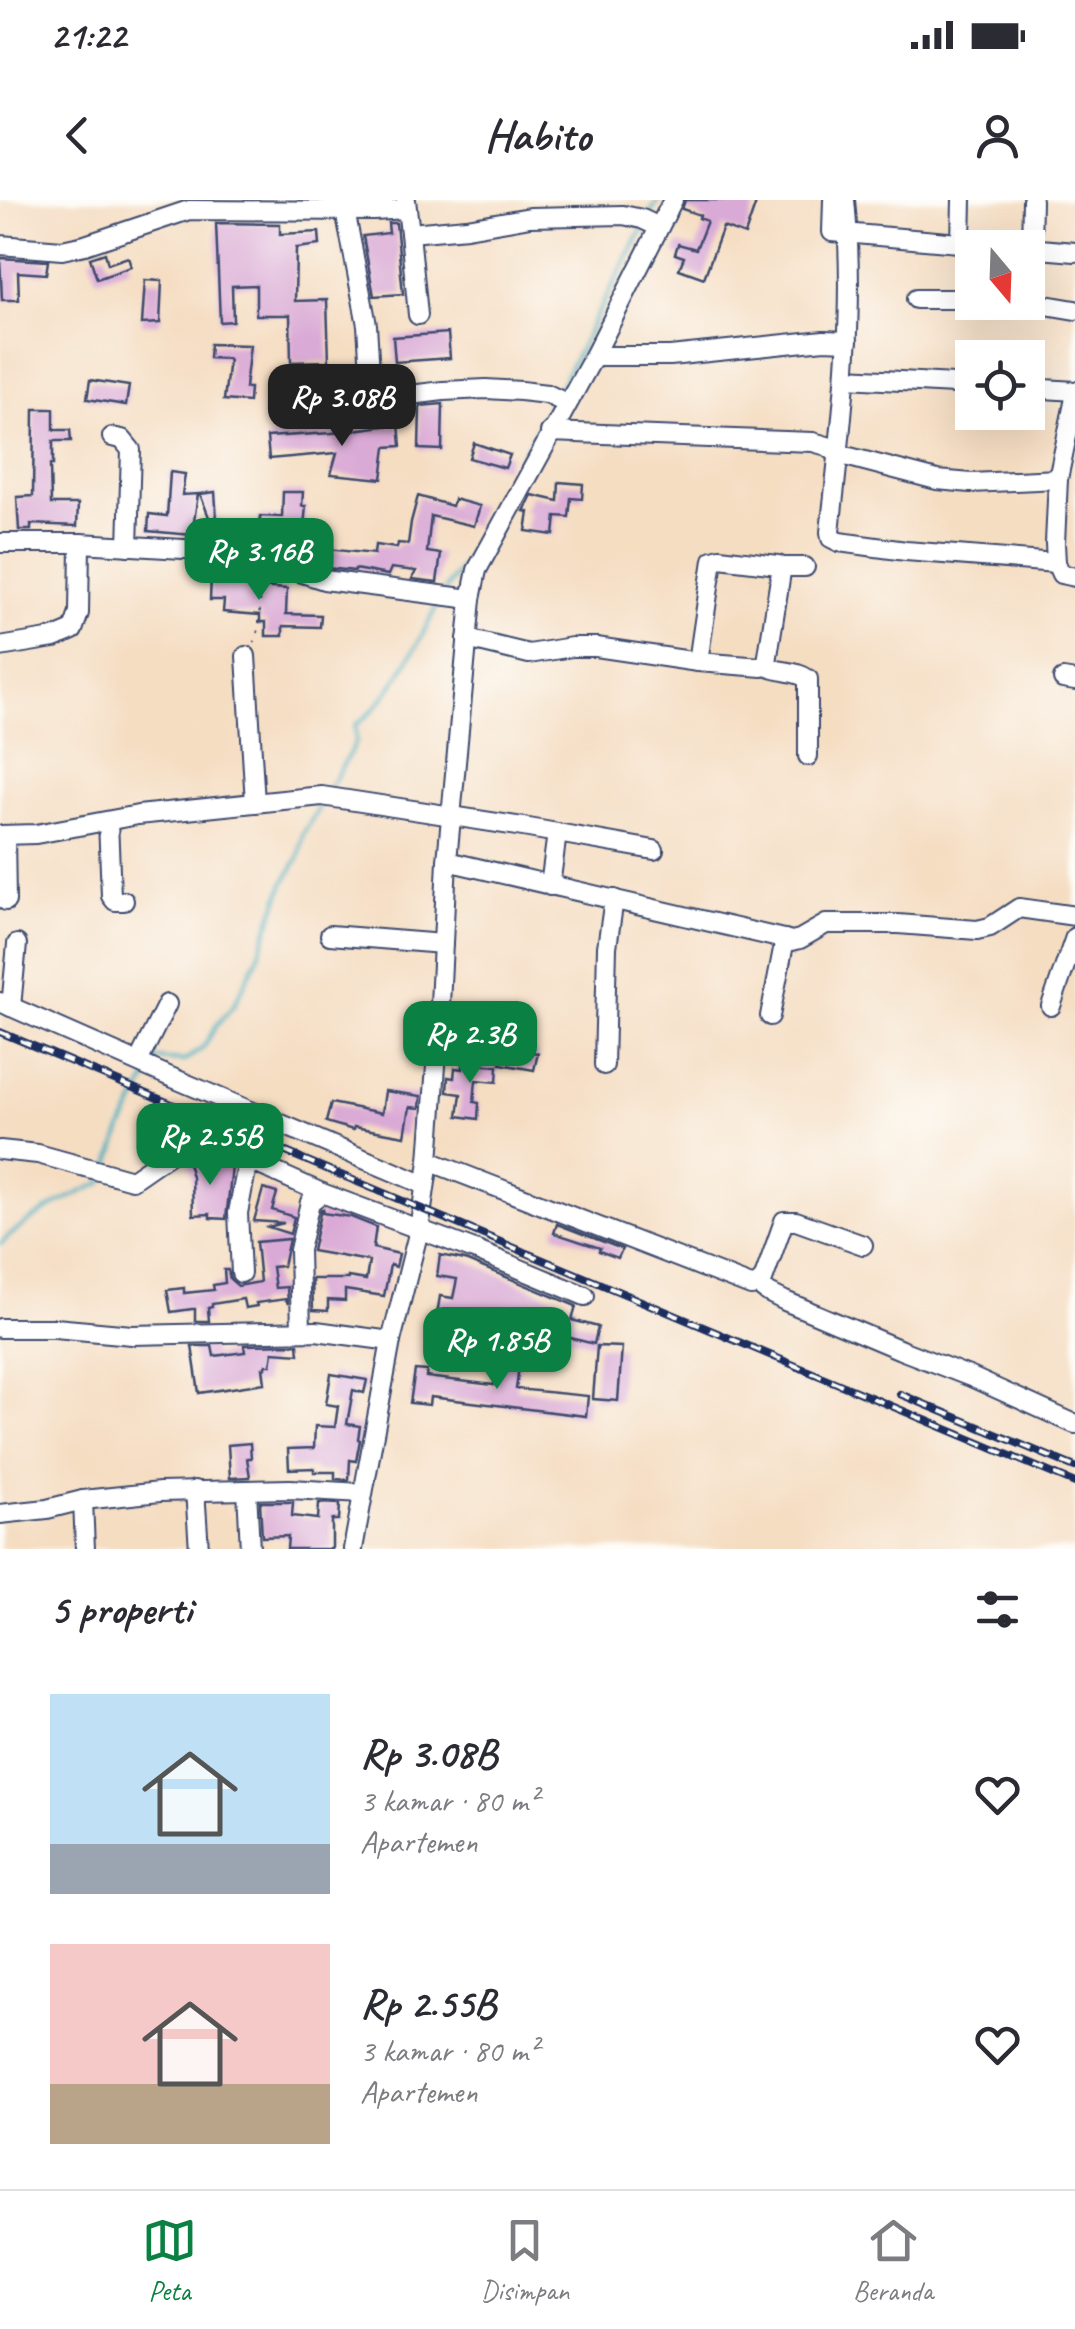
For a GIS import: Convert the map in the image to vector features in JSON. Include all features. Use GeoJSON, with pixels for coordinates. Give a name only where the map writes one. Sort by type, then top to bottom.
{"type":"FeatureCollection","features":[{"type":"Feature","properties":{"kind":"street"},"geometry":{"type":"LineString","coordinates":[[453,597],[477,570],[550,432],[558,399],[594,356],[674,200]]}},
{"type":"Feature","properties":{"kind":"street"},"geometry":{"type":"LineString","coordinates":[[832,200],[832,232],[955,242]]}},
{"type":"Feature","properties":{"kind":"street"},"geometry":{"type":"LineString","coordinates":[[845,200],[849,232],[847,378],[832,538],[906,551],[1056,563]]}},
{"type":"Feature","properties":{"kind":"street"},"geometry":{"type":"LineString","coordinates":[[961,230],[962,200]]}},
{"type":"Feature","properties":{"kind":"street"},"geometry":{"type":"LineString","coordinates":[[1028,230],[1032,200]]}},
{"type":"Feature","properties":{"kind":"street"},"geometry":{"type":"LineString","coordinates":[[0,245],[62,250],[85,246],[176,206],[345,210],[406,204],[418,314]]}},
{"type":"Feature","properties":{"kind":"street"},"geometry":{"type":"LineString","coordinates":[[410,233],[585,208],[635,216],[659,227]]}},
{"type":"Feature","properties":{"kind":"street"},"geometry":{"type":"LineString","coordinates":[[345,210],[366,325],[373,393],[385,398],[486,388],[558,399]]}},
{"type":"Feature","properties":{"kind":"street"},"geometry":{"type":"LineString","coordinates":[[1045,250],[1075,252]]}},
{"type":"Feature","properties":{"kind":"street"},"geometry":{"type":"LineString","coordinates":[[916,299],[955,299]]}},
{"type":"Feature","properties":{"kind":"street"},"geometry":{"type":"LineString","coordinates":[[1045,305],[1075,310]]}},
{"type":"Feature","properties":{"kind":"street"},"geometry":{"type":"LineString","coordinates":[[594,356],[670,356],[824,340],[848,341]]}},
{"type":"Feature","properties":{"kind":"street"},"geometry":{"type":"LineString","coordinates":[[847,378],[955,384]]}},
{"type":"Feature","properties":{"kind":"street"},"geometry":{"type":"LineString","coordinates":[[1045,390],[1075,394],[1058,480],[1055,543],[1060,574],[1075,577]]}},
{"type":"Feature","properties":{"kind":"street"},"geometry":{"type":"LineString","coordinates":[[550,432],[814,442],[838,454],[938,480],[1058,480]]}},
{"type":"Feature","properties":{"kind":"street"},"geometry":{"type":"LineString","coordinates":[[112,437],[122,440],[131,450],[128,546]]}},
{"type":"Feature","properties":{"kind":"street"},"geometry":{"type":"LineString","coordinates":[[0,543],[218,551],[246,555],[324,580],[453,597]]}},
{"type":"Feature","properties":{"kind":"street"},"geometry":{"type":"LineString","coordinates":[[0,647],[54,638],[73,630],[79,613],[80,543]]}},
{"type":"Feature","properties":{"kind":"street"},"geometry":{"type":"LineString","coordinates":[[698,662],[713,560],[805,567]]}},
{"type":"Feature","properties":{"kind":"street"},"geometry":{"type":"LineString","coordinates":[[764,665],[780,567]]}},
{"type":"Feature","properties":{"kind":"street"},"geometry":{"type":"LineString","coordinates":[[353,1549],[391,1341],[420,1230],[428,1161],[447,861],[468,639],[453,597]]}},
{"type":"Feature","properties":{"kind":"street"},"geometry":{"type":"LineString","coordinates":[[468,639],[530,654],[572,646],[596,647],[698,662],[756,668],[764,665],[802,674],[808,678],[808,756]]}},
{"type":"Feature","properties":{"kind":"street"},"geometry":{"type":"LineString","coordinates":[[246,656],[256,803]]}},
{"type":"Feature","properties":{"kind":"street"},"geometry":{"type":"LineString","coordinates":[[6,901],[3,835],[36,834],[138,815],[322,796],[654,850]]}},
{"type":"Feature","properties":{"kind":"street"},"geometry":{"type":"LineString","coordinates":[[108,821],[111,896],[124,901]]}},
{"type":"Feature","properties":{"kind":"street"},"geometry":{"type":"LineString","coordinates":[[550,886],[557,833]]}},
{"type":"Feature","properties":{"kind":"street"},"geometry":{"type":"LineString","coordinates":[[447,861],[785,939],[800,939],[826,924],[978,930],[990,927],[1019,908],[1075,916]]}},
{"type":"Feature","properties":{"kind":"street"},"geometry":{"type":"LineString","coordinates":[[604,1065],[607,947],[614,899]]}},
{"type":"Feature","properties":{"kind":"street"},"geometry":{"type":"LineString","coordinates":[[330,934],[442,944]]}},
{"type":"Feature","properties":{"kind":"street"},"geometry":{"type":"LineString","coordinates":[[1051,1006],[1075,938]]}},
{"type":"Feature","properties":{"kind":"street"},"geometry":{"type":"LineString","coordinates":[[770,1016],[785,939]]}},
{"type":"Feature","properties":{"kind":"street"},"geometry":{"type":"LineString","coordinates":[[17,944],[6,1004],[425,1184]]}},
{"type":"Feature","properties":{"kind":"street"},"geometry":{"type":"LineString","coordinates":[[140,1064],[166,1004]]}},
{"type":"Feature","properties":{"kind":"street"},"geometry":{"type":"LineString","coordinates":[[0,1150],[38,1154],[125,1180],[138,1177],[184,1144],[226,1150],[322,1193],[585,1296]]}},
{"type":"Feature","properties":{"kind":"street"},"geometry":{"type":"LineString","coordinates":[[240,1273],[238,1212],[248,1160]]}},
{"type":"Feature","properties":{"kind":"street"},"geometry":{"type":"LineString","coordinates":[[428,1161],[753,1286],[763,1280],[784,1221],[863,1245]]}},
{"type":"Feature","properties":{"kind":"street"},"geometry":{"type":"LineString","coordinates":[[301,1331],[299,1250],[310,1202],[322,1193]]}},
{"type":"Feature","properties":{"kind":"street"},"geometry":{"type":"LineString","coordinates":[[758,1284],[785,1301],[1075,1424]]}},
{"type":"Feature","properties":{"kind":"street"},"geometry":{"type":"LineString","coordinates":[[0,1328],[132,1335],[325,1331],[391,1341]]}},
{"type":"Feature","properties":{"kind":"street"},"geometry":{"type":"LineString","coordinates":[[194,1490],[199,1549]]}},
{"type":"Feature","properties":{"kind":"street"},"geometry":{"type":"LineString","coordinates":[[246,1490],[250,1549]]}},
{"type":"Feature","properties":{"kind":"street"},"geometry":{"type":"LineString","coordinates":[[0,1514],[160,1492],[362,1492]]}},
{"type":"Feature","properties":{"kind":"street"},"geometry":{"type":"LineString","coordinates":[[83,1500],[85,1549]]}},
{"type":"Feature","properties":{"kind":"path"},"geometry":{"type":"LineString","coordinates":[[246,656],[259,628],[261,560]]}},
{"type":"Feature","properties":{"kind":"building"},"geometry":{"type":"Polygon","coordinates":[[[685,200],[757,200],[745,235],[723,227],[704,278],[679,269],[684,257],[675,254],[678,244],[696,249],[707,221],[682,209],[685,200]]]}},
{"type":"Feature","properties":{"kind":"building"},"geometry":{"type":"Polygon","coordinates":[[[216,223],[280,224],[280,234],[319,232],[320,245],[296,248],[295,301],[327,300],[329,361],[291,362],[290,315],[256,315],[256,285],[232,286],[233,321],[220,322],[216,223]]]}},
{"type":"Feature","properties":{"kind":"building"},"geometry":{"type":"Polygon","coordinates":[[[388,223],[396,223],[403,294],[374,296],[363,236],[389,233],[388,223]]]}},
{"type":"Feature","properties":{"kind":"building"},"geometry":{"type":"Polygon","coordinates":[[[105,253],[108,264],[128,257],[131,267],[97,279],[90,258],[105,253]]]}},
{"type":"Feature","properties":{"kind":"building"},"geometry":{"type":"Polygon","coordinates":[[[0,258],[48,261],[46,274],[18,272],[19,300],[2,300],[0,258]]]}},
{"type":"Feature","properties":{"kind":"building"},"geometry":{"type":"Polygon","coordinates":[[[145,280],[162,281],[160,323],[142,324],[145,280]]]}},
{"type":"Feature","properties":{"kind":"building"},"geometry":{"type":"Polygon","coordinates":[[[448,333],[450,358],[395,362],[393,337],[448,333]]]}},
{"type":"Feature","properties":{"kind":"building"},"geometry":{"type":"Polygon","coordinates":[[[210,344],[250,345],[245,388],[250,388],[249,402],[224,400],[229,359],[209,358],[210,344]]]}},
{"type":"Feature","properties":{"kind":"building"},"geometry":{"type":"Polygon","coordinates":[[[90,380],[129,386],[126,405],[87,399],[90,380]]]}},
{"type":"Feature","properties":{"kind":"building"},"geometry":{"type":"Polygon","coordinates":[[[443,404],[442,450],[419,449],[420,406],[443,404]]]}},
{"type":"Feature","properties":{"kind":"building"},"geometry":{"type":"Polygon","coordinates":[[[34,409],[54,409],[54,430],[70,430],[71,441],[53,441],[51,504],[78,504],[77,526],[31,524],[31,530],[19,530],[17,497],[33,496],[34,409]]]}},
{"type":"Feature","properties":{"kind":"building"},"geometry":{"type":"Polygon","coordinates":[[[399,424],[401,446],[386,447],[382,479],[331,474],[337,453],[269,459],[267,437],[399,424]]]}},
{"type":"Feature","properties":{"kind":"building"},"geometry":{"type":"Polygon","coordinates":[[[474,443],[510,455],[505,468],[469,458],[474,443]]]}},
{"type":"Feature","properties":{"kind":"building"},"geometry":{"type":"Polygon","coordinates":[[[170,472],[185,474],[182,495],[198,494],[192,535],[148,531],[149,514],[167,516],[170,472]]]}},
{"type":"Feature","properties":{"kind":"building"},"geometry":{"type":"Polygon","coordinates":[[[559,482],[583,484],[582,499],[571,498],[569,517],[556,516],[554,535],[526,531],[529,512],[524,511],[532,495],[558,501],[559,482]]]}},
{"type":"Feature","properties":{"kind":"building"},"geometry":{"type":"Polygon","coordinates":[[[215,492],[217,520],[222,520],[226,529],[223,539],[211,538],[214,530],[200,494],[215,492]]]}},
{"type":"Feature","properties":{"kind":"building"},"geometry":{"type":"Polygon","coordinates":[[[283,492],[303,492],[304,527],[300,526],[297,546],[374,554],[375,545],[397,548],[398,543],[408,544],[418,496],[452,506],[454,499],[480,506],[474,526],[431,516],[427,552],[441,554],[437,582],[412,579],[416,571],[391,568],[388,575],[327,568],[283,554],[283,549],[258,546],[260,516],[282,517],[283,492]]]}},
{"type":"Feature","properties":{"kind":"building"},"geometry":{"type":"Polygon","coordinates":[[[211,576],[259,578],[259,587],[287,589],[286,614],[321,615],[320,627],[283,626],[283,636],[266,636],[266,622],[260,622],[260,615],[223,612],[224,600],[210,600],[211,576]]]}},
{"type":"Feature","properties":{"kind":"building"},"geometry":{"type":"Polygon","coordinates":[[[503,1048],[538,1053],[534,1070],[501,1064],[503,1048]]]}},
{"type":"Feature","properties":{"kind":"building"},"geometry":{"type":"Polygon","coordinates":[[[463,1063],[498,1066],[497,1082],[476,1080],[474,1102],[479,1103],[478,1119],[458,1116],[461,1094],[447,1092],[448,1077],[454,1078],[455,1068],[463,1069],[463,1063]]]}},
{"type":"Feature","properties":{"kind":"building"},"geometry":{"type":"Polygon","coordinates":[[[385,1091],[421,1096],[420,1108],[410,1107],[405,1136],[354,1127],[353,1130],[326,1122],[331,1103],[382,1113],[385,1091]]]}},
{"type":"Feature","properties":{"kind":"building"},"geometry":{"type":"Polygon","coordinates":[[[204,1158],[232,1167],[226,1219],[210,1218],[210,1214],[193,1215],[188,1163],[204,1158]]]}},
{"type":"Feature","properties":{"kind":"building"},"geometry":{"type":"Polygon","coordinates":[[[263,1189],[277,1193],[272,1210],[294,1217],[290,1234],[268,1227],[284,1223],[254,1221],[263,1189]]]}},
{"type":"Feature","properties":{"kind":"building"},"geometry":{"type":"Polygon","coordinates":[[[321,1209],[322,1213],[351,1217],[376,1227],[373,1248],[399,1254],[396,1267],[390,1265],[384,1296],[345,1290],[345,1301],[328,1300],[328,1311],[313,1310],[312,1279],[366,1280],[369,1261],[312,1251],[321,1209]]]}},
{"type":"Feature","properties":{"kind":"building"},"geometry":{"type":"Polygon","coordinates":[[[557,1224],[622,1249],[618,1258],[554,1233],[557,1224]]]}},
{"type":"Feature","properties":{"kind":"building"},"geometry":{"type":"Polygon","coordinates":[[[289,1239],[283,1266],[272,1267],[275,1288],[287,1287],[288,1304],[286,1299],[245,1308],[243,1299],[212,1304],[208,1308],[209,1321],[195,1321],[195,1309],[171,1312],[167,1290],[214,1290],[213,1285],[225,1283],[224,1270],[228,1270],[230,1279],[238,1286],[260,1282],[256,1242],[289,1239]]]}},
{"type":"Feature","properties":{"kind":"building"},"geometry":{"type":"Polygon","coordinates":[[[440,1255],[465,1260],[576,1306],[572,1320],[598,1327],[594,1344],[511,1320],[510,1327],[437,1315],[440,1296],[453,1298],[457,1279],[437,1276],[440,1255]]]}},
{"type":"Feature","properties":{"kind":"building"},"geometry":{"type":"Polygon","coordinates":[[[298,1344],[299,1354],[273,1352],[271,1365],[263,1368],[265,1383],[199,1393],[192,1346],[212,1346],[214,1356],[245,1352],[244,1345],[298,1344]]]}},
{"type":"Feature","properties":{"kind":"building"},"geometry":{"type":"Polygon","coordinates":[[[597,1346],[622,1347],[618,1401],[593,1399],[597,1346]]]}},
{"type":"Feature","properties":{"kind":"building"},"geometry":{"type":"Polygon","coordinates":[[[498,1355],[520,1358],[516,1389],[588,1396],[586,1416],[430,1397],[429,1405],[410,1403],[415,1370],[427,1371],[426,1377],[494,1385],[498,1355]]]}},
{"type":"Feature","properties":{"kind":"building"},"geometry":{"type":"Polygon","coordinates":[[[331,1374],[367,1380],[364,1393],[353,1390],[347,1424],[360,1426],[360,1440],[356,1461],[350,1460],[349,1480],[335,1479],[335,1472],[314,1472],[314,1468],[289,1469],[288,1449],[314,1448],[315,1426],[335,1427],[338,1406],[326,1404],[331,1374]]]}},
{"type":"Feature","properties":{"kind":"building"},"geometry":{"type":"Polygon","coordinates":[[[250,1443],[250,1477],[230,1478],[228,1445],[250,1443]]]}},
{"type":"Feature","properties":{"kind":"building"},"geometry":{"type":"Polygon","coordinates":[[[260,1502],[293,1502],[292,1516],[318,1519],[319,1503],[340,1504],[339,1520],[332,1520],[332,1549],[287,1549],[288,1536],[262,1537],[260,1502]]]}},
{"type":"Feature","properties":{"kind":"waterway"},"geometry":{"type":"LineString","coordinates":[[648,218],[658,200]]}},
{"type":"Feature","properties":{"kind":"waterway"},"geometry":{"type":"LineString","coordinates":[[558,390],[644,226]]}},
{"type":"Feature","properties":{"kind":"waterway"},"geometry":{"type":"LineString","coordinates":[[445,590],[465,562],[551,403]]}},
{"type":"Feature","properties":{"kind":"waterway"},"geometry":{"type":"LineString","coordinates":[[329,789],[356,742],[355,725],[380,703],[391,687],[438,603]]}},
{"type":"Feature","properties":{"kind":"waterway"},"geometry":{"type":"LineString","coordinates":[[155,1062],[184,1061],[203,1048],[234,1005],[258,957],[284,883],[299,857],[303,834],[321,800]]}},
{"type":"Feature","properties":{"kind":"waterway"},"geometry":{"type":"LineString","coordinates":[[109,1167],[122,1129],[149,1075]]}},
{"type":"Feature","properties":{"kind":"waterway"},"geometry":{"type":"LineString","coordinates":[[0,1244],[36,1217],[103,1180]]}},
{"type":"Feature","properties":{"kind":"railway"},"geometry":{"type":"LineString","coordinates":[[0,1032],[1075,1483]]}},
{"type":"Feature","properties":{"kind":"railway"},"geometry":{"type":"LineString","coordinates":[[900,1394],[1075,1467]]}}]}
